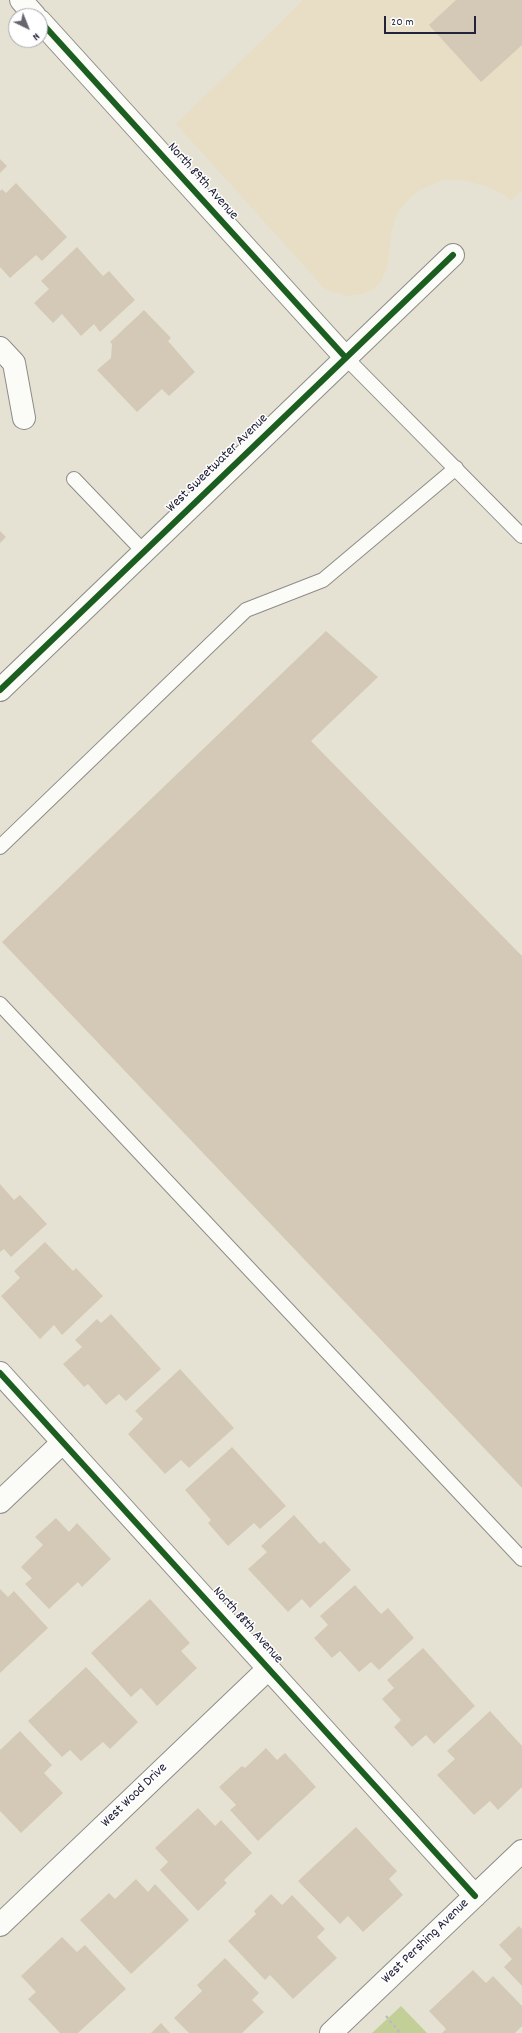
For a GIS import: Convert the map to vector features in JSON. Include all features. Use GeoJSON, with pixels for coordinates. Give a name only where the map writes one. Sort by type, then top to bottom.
{"type":"FeatureCollection","features":[{"type":"Feature","properties":{"kind":"street"},"geometry":{"type":"LineString","coordinates":[[21,0],[28,8]]}},
{"type":"Feature","properties":{"kind":"street","name":"North 89th Avenue"},"geometry":{"type":"LineString","coordinates":[[48,30],[346,358]]}},
{"type":"Feature","properties":{"kind":"street","name":"West Sweetwater Avenue"},"geometry":{"type":"LineString","coordinates":[[0,690],[454,255]]}},
{"type":"Feature","properties":{"kind":"street"},"geometry":{"type":"LineString","coordinates":[[0,348],[14,363],[24,418]]}},
{"type":"Feature","properties":{"kind":"street","name":"North 88th Avenue"},"geometry":{"type":"LineString","coordinates":[[0,1373],[475,1896]]}},
{"type":"Feature","properties":{"kind":"street"},"geometry":{"type":"LineString","coordinates":[[0,1502],[63,1442]]}},
{"type":"Feature","properties":{"kind":"street","name":"West Wood Drive"},"geometry":{"type":"LineString","coordinates":[[0,1925],[269,1668]]}},
{"type":"Feature","properties":{"kind":"street","name":"West Pershing Avenue"},"geometry":{"type":"LineString","coordinates":[[331,2033],[522,1851]]}},
{"type":"Feature","properties":{"kind":"lane"},"geometry":{"type":"LineString","coordinates":[[346,358],[522,536]]}},
{"type":"Feature","properties":{"kind":"lane"},"geometry":{"type":"LineString","coordinates":[[0,847],[246,610],[323,580],[456,468]]}},
{"type":"Feature","properties":{"kind":"lane"},"geometry":{"type":"LineString","coordinates":[[74,479],[144,552]]}},
{"type":"Feature","properties":{"kind":"lane"},"geometry":{"type":"LineString","coordinates":[[0,1004],[522,1559]]}},
{"type":"Feature","properties":{"kind":"path"},"geometry":{"type":"LineString","coordinates":[[385,2014],[400,2033]]}},
{"type":"Feature","properties":{"kind":"shaded area"},"geometry":{"type":"Polygon","coordinates":[[[303,0],[522,0],[522,191],[511,201],[503,194],[486,186],[462,180],[443,180],[423,188],[410,198],[398,212],[392,230],[387,268],[381,281],[374,289],[363,294],[347,296],[330,291],[323,287],[176,124],[303,0]]]}},
{"type":"Feature","properties":{"kind":"green space"},"geometry":{"type":"Polygon","coordinates":[[[401,2006],[427,2033],[372,2033],[401,2006]]]}},
{"type":"Feature","properties":{"kind":"building"},"geometry":{"type":"Polygon","coordinates":[[[456,0],[522,0],[522,45],[481,82],[429,25],[456,0]]]}},
{"type":"Feature","properties":{"kind":"building"},"geometry":{"type":"Polygon","coordinates":[[[0,159],[7,166],[0,173],[0,159]]]}},
{"type":"Feature","properties":{"kind":"building"},"geometry":{"type":"Polygon","coordinates":[[[16,183],[67,237],[42,261],[36,255],[10,278],[0,267],[0,191],[2,189],[6,193],[16,183]]]}},
{"type":"Feature","properties":{"kind":"building"},"geometry":{"type":"Polygon","coordinates":[[[77,247],[103,276],[109,271],[135,300],[100,332],[94,324],[81,336],[62,314],[53,323],[34,303],[49,289],[41,281],[77,247]]]}},
{"type":"Feature","properties":{"kind":"building"},"geometry":{"type":"Polygon","coordinates":[[[144,310],[171,338],[168,341],[195,372],[169,396],[162,389],[137,412],[97,370],[111,358],[112,344],[110,342],[144,310]]]}},
{"type":"Feature","properties":{"kind":"building"},"geometry":{"type":"Polygon","coordinates":[[[0,531],[6,537],[0,543],[0,531]]]}},
{"type":"Feature","properties":{"kind":"building"},"geometry":{"type":"Polygon","coordinates":[[[326,631],[378,677],[311,741],[522,956],[522,1488],[2,942],[326,631]]]}},
{"type":"Feature","properties":{"kind":"building"},"geometry":{"type":"Polygon","coordinates":[[[0,1184],[14,1200],[20,1195],[47,1224],[11,1257],[4,1249],[0,1252],[0,1184]]]}},
{"type":"Feature","properties":{"kind":"building"},"geometry":{"type":"Polygon","coordinates":[[[45,1242],[73,1271],[76,1268],[103,1296],[62,1335],[54,1325],[40,1339],[1,1296],[20,1278],[14,1271],[45,1242]]]}},
{"type":"Feature","properties":{"kind":"building"},"geometry":{"type":"Polygon","coordinates":[[[111,1314],[161,1369],[126,1401],[119,1394],[106,1405],[88,1384],[84,1387],[63,1364],[82,1347],[75,1340],[97,1319],[101,1323],[111,1314]]]}},
{"type":"Feature","properties":{"kind":"building"},"geometry":{"type":"Polygon","coordinates":[[[180,1369],[234,1428],[189,1468],[181,1460],[165,1474],[128,1434],[143,1419],[135,1411],[180,1369]]]}},
{"type":"Feature","properties":{"kind":"building"},"geometry":{"type":"Polygon","coordinates":[[[232,1447],[286,1506],[260,1529],[254,1523],[228,1546],[208,1523],[211,1520],[185,1490],[232,1447]]]}},
{"type":"Feature","properties":{"kind":"building"},"geometry":{"type":"Polygon","coordinates":[[[294,1515],[320,1544],[324,1541],[351,1570],[310,1608],[302,1599],[288,1612],[248,1569],[267,1552],[261,1546],[294,1515]]]}},
{"type":"Feature","properties":{"kind":"building"},"geometry":{"type":"Polygon","coordinates":[[[56,1518],[69,1532],[77,1523],[111,1559],[82,1587],[78,1582],[49,1609],[25,1584],[32,1578],[21,1567],[43,1545],[35,1537],[56,1518]]]}},
{"type":"Feature","properties":{"kind":"building"},"geometry":{"type":"Polygon","coordinates":[[[355,1585],[381,1614],[388,1608],[414,1638],[379,1670],[371,1662],[359,1672],[340,1651],[332,1658],[314,1638],[328,1625],[320,1616],[355,1585]]]}},
{"type":"Feature","properties":{"kind":"building"},"geometry":{"type":"Polygon","coordinates":[[[0,1589],[8,1597],[14,1591],[48,1628],[0,1673],[0,1589]]]}},
{"type":"Feature","properties":{"kind":"building"},"geometry":{"type":"Polygon","coordinates":[[[150,1599],[190,1643],[181,1651],[197,1668],[157,1706],[141,1688],[131,1697],[91,1653],[150,1599]]]}},
{"type":"Feature","properties":{"kind":"building"},"geometry":{"type":"Polygon","coordinates":[[[423,1648],[475,1706],[434,1744],[426,1735],[412,1747],[394,1727],[401,1720],[382,1699],[394,1688],[387,1680],[423,1648]]]}},
{"type":"Feature","properties":{"kind":"building"},"geometry":{"type":"Polygon","coordinates":[[[86,1667],[138,1722],[110,1749],[103,1742],[81,1761],[70,1750],[62,1757],[28,1721],[86,1667]]]}},
{"type":"Feature","properties":{"kind":"building"},"geometry":{"type":"Polygon","coordinates":[[[490,1711],[522,1746],[522,1787],[498,1810],[490,1801],[474,1815],[437,1775],[455,1759],[447,1751],[490,1711]]]}},
{"type":"Feature","properties":{"kind":"building"},"geometry":{"type":"Polygon","coordinates":[[[20,1731],[52,1765],[44,1773],[63,1793],[21,1833],[0,1811],[0,1750],[20,1731]]]}},
{"type":"Feature","properties":{"kind":"building"},"geometry":{"type":"Polygon","coordinates":[[[266,1748],[277,1760],[285,1753],[316,1787],[258,1841],[230,1810],[236,1805],[219,1787],[242,1766],[245,1768],[266,1748]]]}},
{"type":"Feature","properties":{"kind":"building"},"geometry":{"type":"Polygon","coordinates":[[[198,1808],[215,1826],[221,1820],[252,1853],[224,1880],[227,1883],[198,1911],[160,1870],[168,1862],[155,1848],[198,1808]]]}},
{"type":"Feature","properties":{"kind":"building"},"geometry":{"type":"Polygon","coordinates":[[[356,1827],[397,1871],[389,1879],[403,1895],[363,1932],[348,1916],[340,1924],[298,1881],[356,1827]]]}},
{"type":"Feature","properties":{"kind":"building"},"geometry":{"type":"Polygon","coordinates":[[[136,1879],[148,1892],[155,1884],[189,1920],[131,1974],[80,1920],[109,1893],[115,1899],[136,1879]]]}},
{"type":"Feature","properties":{"kind":"building"},"geometry":{"type":"Polygon","coordinates":[[[271,1894],[282,1905],[292,1895],[325,1929],[317,1937],[337,1958],[293,1999],[270,1975],[265,1980],[228,1941],[256,1914],[254,1911],[271,1894]]]}},
{"type":"Feature","properties":{"kind":"building"},"geometry":{"type":"Polygon","coordinates":[[[519,1926],[522,1929],[522,1986],[504,1967],[512,1959],[499,1945],[519,1926]]]}},
{"type":"Feature","properties":{"kind":"building"},"geometry":{"type":"Polygon","coordinates":[[[62,1937],[77,1952],[85,1945],[126,1989],[78,2033],[60,2033],[28,1999],[36,1992],[21,1976],[62,1937]]]}},
{"type":"Feature","properties":{"kind":"building"},"geometry":{"type":"Polygon","coordinates":[[[225,1958],[259,1993],[252,2000],[264,2012],[242,2033],[189,2033],[174,2018],[202,1991],[197,1985],[225,1958]]]}},
{"type":"Feature","properties":{"kind":"building"},"geometry":{"type":"Polygon","coordinates":[[[473,1970],[486,1983],[493,1976],[522,2006],[522,2026],[515,2033],[442,2033],[446,2029],[429,2011],[473,1970]]]}},
{"type":"Feature","properties":{"kind":"building"},"geometry":{"type":"Polygon","coordinates":[[[161,2023],[170,2033],[151,2033],[161,2023]]]}},
{"type":"Feature","properties":{"kind":"cycle path"},"geometry":{"type":"LineString","coordinates":[[48,30],[346,358]]}},
{"type":"Feature","properties":{"kind":"cycle path"},"geometry":{"type":"LineString","coordinates":[[0,690],[453,255]]}},
{"type":"Feature","properties":{"kind":"cycle path"},"geometry":{"type":"LineString","coordinates":[[0,1373],[475,1896]]}}]}
